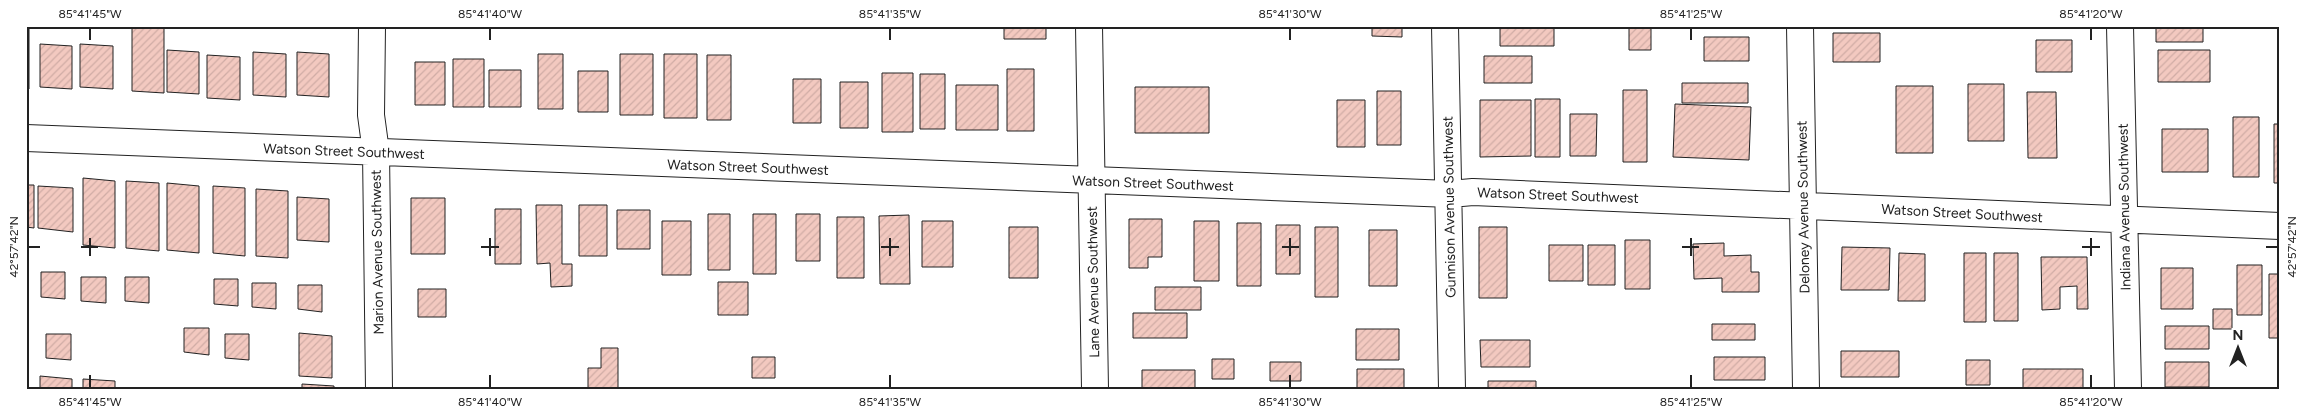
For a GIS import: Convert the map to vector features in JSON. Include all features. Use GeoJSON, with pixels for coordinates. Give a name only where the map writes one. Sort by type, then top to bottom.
{"type":"FeatureCollection","features":[{"type":"Feature","properties":{"kind":"street","name":"Marion Avenue Southwest"},"geometry":{"type":"LineString","coordinates":[[372,26],[371,115],[376,152],[380,389]]}},
{"type":"Feature","properties":{"kind":"street","name":"Lane Avenue Southwest"},"geometry":{"type":"LineString","coordinates":[[1089,26],[1094,389]]}},
{"type":"Feature","properties":{"kind":"street","name":"Gunnison Avenue Southwest"},"geometry":{"type":"LineString","coordinates":[[1445,26],[1450,194],[1452,389]]}},
{"type":"Feature","properties":{"kind":"street","name":"Deloney Avenue Southwest"},"geometry":{"type":"LineString","coordinates":[[1800,26],[1806,389]]}},
{"type":"Feature","properties":{"kind":"street","name":"Indiana Avenue Southwest"},"geometry":{"type":"LineString","coordinates":[[2120,26],[2128,389]]}},
{"type":"Feature","properties":{"kind":"street","name":"Watson Street Southwest"},"geometry":{"type":"LineString","coordinates":[[26,138],[1092,181],[1804,204],[2280,226]]}},
{"type":"Feature","properties":{"kind":"building"},"geometry":{"type":"Polygon","coordinates":[[[26,26],[29,26],[29,89],[26,89],[26,26]]]}},
{"type":"Feature","properties":{"kind":"building"},"geometry":{"type":"Polygon","coordinates":[[[132,26],[164,26],[164,93],[132,91],[132,26]]]}},
{"type":"Feature","properties":{"kind":"building"},"geometry":{"type":"Polygon","coordinates":[[[1004,26],[1046,26],[1046,39],[1004,39],[1004,26]]]}},
{"type":"Feature","properties":{"kind":"building"},"geometry":{"type":"Polygon","coordinates":[[[1372,26],[1402,26],[1402,37],[1372,36],[1372,26]]]}},
{"type":"Feature","properties":{"kind":"building"},"geometry":{"type":"Polygon","coordinates":[[[1500,26],[1554,26],[1554,46],[1500,46],[1500,26]]]}},
{"type":"Feature","properties":{"kind":"building"},"geometry":{"type":"Polygon","coordinates":[[[2156,26],[2203,26],[2203,42],[2156,42],[2156,26]]]}},
{"type":"Feature","properties":{"kind":"building"},"geometry":{"type":"Polygon","coordinates":[[[1629,27],[1651,27],[1651,50],[1629,50],[1629,27]]]}},
{"type":"Feature","properties":{"kind":"building"},"geometry":{"type":"Polygon","coordinates":[[[1833,33],[1880,33],[1880,62],[1833,62],[1833,33]]]}},
{"type":"Feature","properties":{"kind":"building"},"geometry":{"type":"Polygon","coordinates":[[[1704,37],[1749,37],[1749,61],[1704,61],[1704,37]]]}},
{"type":"Feature","properties":{"kind":"building"},"geometry":{"type":"Polygon","coordinates":[[[2036,40],[2072,40],[2072,72],[2036,72],[2036,40]]]}},
{"type":"Feature","properties":{"kind":"building"},"geometry":{"type":"Polygon","coordinates":[[[40,44],[72,46],[72,89],[40,87],[40,44]]]}},
{"type":"Feature","properties":{"kind":"building"},"geometry":{"type":"Polygon","coordinates":[[[80,44],[113,46],[113,89],[80,87],[80,44]]]}},
{"type":"Feature","properties":{"kind":"building"},"geometry":{"type":"Polygon","coordinates":[[[167,50],[199,52],[199,94],[167,92],[167,50]]]}},
{"type":"Feature","properties":{"kind":"building"},"geometry":{"type":"Polygon","coordinates":[[[2158,50],[2210,50],[2210,82],[2158,82],[2158,50]]]}},
{"type":"Feature","properties":{"kind":"building"},"geometry":{"type":"Polygon","coordinates":[[[253,52],[286,54],[286,97],[253,95],[253,52]]]}},
{"type":"Feature","properties":{"kind":"building"},"geometry":{"type":"Polygon","coordinates":[[[297,52],[329,54],[329,97],[297,95],[297,52]]]}},
{"type":"Feature","properties":{"kind":"building"},"geometry":{"type":"Polygon","coordinates":[[[538,54],[563,54],[563,109],[538,109],[538,54]]]}},
{"type":"Feature","properties":{"kind":"building"},"geometry":{"type":"Polygon","coordinates":[[[620,54],[653,54],[653,115],[620,115],[620,54]]]}},
{"type":"Feature","properties":{"kind":"building"},"geometry":{"type":"Polygon","coordinates":[[[664,54],[697,54],[697,118],[664,118],[664,54]]]}},
{"type":"Feature","properties":{"kind":"building"},"geometry":{"type":"Polygon","coordinates":[[[207,55],[240,57],[240,100],[207,98],[207,55]]]}},
{"type":"Feature","properties":{"kind":"building"},"geometry":{"type":"Polygon","coordinates":[[[707,55],[731,55],[731,120],[707,120],[707,55]]]}},
{"type":"Feature","properties":{"kind":"building"},"geometry":{"type":"Polygon","coordinates":[[[1484,56],[1532,56],[1532,83],[1484,83],[1484,56]]]}},
{"type":"Feature","properties":{"kind":"building"},"geometry":{"type":"Polygon","coordinates":[[[453,59],[484,59],[484,107],[453,107],[453,59]]]}},
{"type":"Feature","properties":{"kind":"building"},"geometry":{"type":"Polygon","coordinates":[[[415,62],[445,62],[445,105],[415,105],[415,62]]]}},
{"type":"Feature","properties":{"kind":"building"},"geometry":{"type":"Polygon","coordinates":[[[1007,69],[1034,69],[1034,131],[1007,131],[1007,69]]]}},
{"type":"Feature","properties":{"kind":"building"},"geometry":{"type":"Polygon","coordinates":[[[489,70],[521,70],[521,107],[489,107],[489,70]]]}},
{"type":"Feature","properties":{"kind":"building"},"geometry":{"type":"Polygon","coordinates":[[[578,71],[608,71],[608,112],[578,112],[578,71]]]}},
{"type":"Feature","properties":{"kind":"building"},"geometry":{"type":"Polygon","coordinates":[[[882,73],[913,73],[913,132],[882,132],[882,73]]]}},
{"type":"Feature","properties":{"kind":"building"},"geometry":{"type":"Polygon","coordinates":[[[920,74],[945,74],[945,129],[920,129],[920,74]]]}},
{"type":"Feature","properties":{"kind":"building"},"geometry":{"type":"Polygon","coordinates":[[[793,79],[821,79],[821,123],[793,123],[793,79]]]}},
{"type":"Feature","properties":{"kind":"building"},"geometry":{"type":"Polygon","coordinates":[[[840,82],[868,82],[868,128],[840,128],[840,82]]]}},
{"type":"Feature","properties":{"kind":"building"},"geometry":{"type":"Polygon","coordinates":[[[1682,83],[1748,83],[1748,103],[1682,103],[1682,83]]]}},
{"type":"Feature","properties":{"kind":"building"},"geometry":{"type":"Polygon","coordinates":[[[1968,84],[2004,84],[2004,141],[1968,141],[1968,84]]]}},
{"type":"Feature","properties":{"kind":"building"},"geometry":{"type":"Polygon","coordinates":[[[956,85],[998,85],[998,130],[956,130],[956,85]]]}},
{"type":"Feature","properties":{"kind":"building"},"geometry":{"type":"Polygon","coordinates":[[[1896,86],[1933,86],[1933,153],[1896,153],[1896,86]]]}},
{"type":"Feature","properties":{"kind":"building"},"geometry":{"type":"Polygon","coordinates":[[[1135,87],[1209,87],[1209,133],[1135,133],[1135,87]]]}},
{"type":"Feature","properties":{"kind":"building"},"geometry":{"type":"Polygon","coordinates":[[[1623,90],[1647,90],[1647,162],[1623,162],[1623,90]]]}},
{"type":"Feature","properties":{"kind":"building"},"geometry":{"type":"Polygon","coordinates":[[[1377,91],[1401,91],[1401,145],[1377,145],[1377,91]]]}},
{"type":"Feature","properties":{"kind":"building"},"geometry":{"type":"Polygon","coordinates":[[[2027,92],[2056,92],[2057,158],[2028,158],[2027,92]]]}},
{"type":"Feature","properties":{"kind":"building"},"geometry":{"type":"Polygon","coordinates":[[[1535,99],[1560,99],[1560,157],[1535,157],[1535,99]]]}},
{"type":"Feature","properties":{"kind":"building"},"geometry":{"type":"Polygon","coordinates":[[[1337,100],[1365,100],[1365,147],[1337,147],[1337,100]]]}},
{"type":"Feature","properties":{"kind":"building"},"geometry":{"type":"Polygon","coordinates":[[[1480,100],[1531,100],[1531,156],[1480,157],[1480,100]]]}},
{"type":"Feature","properties":{"kind":"building"},"geometry":{"type":"Polygon","coordinates":[[[1675,104],[1751,107],[1749,160],[1673,157],[1675,104]]]}},
{"type":"Feature","properties":{"kind":"building"},"geometry":{"type":"Polygon","coordinates":[[[1570,114],[1597,114],[1596,156],[1570,156],[1570,114]]]}},
{"type":"Feature","properties":{"kind":"building"},"geometry":{"type":"Polygon","coordinates":[[[2233,117],[2259,117],[2259,177],[2233,177],[2233,117]]]}},
{"type":"Feature","properties":{"kind":"building"},"geometry":{"type":"Polygon","coordinates":[[[2274,124],[2280,124],[2280,183],[2274,183],[2274,124]]]}},
{"type":"Feature","properties":{"kind":"building"},"geometry":{"type":"Polygon","coordinates":[[[2162,129],[2208,129],[2208,172],[2162,172],[2162,129]]]}},
{"type":"Feature","properties":{"kind":"building"},"geometry":{"type":"Polygon","coordinates":[[[83,178],[115,181],[115,248],[83,245],[83,178]]]}},
{"type":"Feature","properties":{"kind":"building"},"geometry":{"type":"Polygon","coordinates":[[[126,181],[159,183],[159,251],[126,248],[126,181]]]}},
{"type":"Feature","properties":{"kind":"building"},"geometry":{"type":"Polygon","coordinates":[[[167,183],[199,186],[199,253],[167,250],[167,183]]]}},
{"type":"Feature","properties":{"kind":"building"},"geometry":{"type":"Polygon","coordinates":[[[26,185],[34,185],[34,228],[26,227],[26,185]]]}},
{"type":"Feature","properties":{"kind":"building"},"geometry":{"type":"Polygon","coordinates":[[[38,186],[73,188],[73,232],[38,228],[38,186]]]}},
{"type":"Feature","properties":{"kind":"building"},"geometry":{"type":"Polygon","coordinates":[[[213,186],[245,188],[245,256],[213,253],[213,186]]]}},
{"type":"Feature","properties":{"kind":"building"},"geometry":{"type":"Polygon","coordinates":[[[256,189],[288,191],[288,258],[256,256],[256,189]]]}},
{"type":"Feature","properties":{"kind":"building"},"geometry":{"type":"Polygon","coordinates":[[[297,197],[329,199],[329,242],[297,240],[297,197]]]}},
{"type":"Feature","properties":{"kind":"building"},"geometry":{"type":"Polygon","coordinates":[[[411,198],[445,198],[445,254],[411,254],[411,198]]]}},
{"type":"Feature","properties":{"kind":"building"},"geometry":{"type":"Polygon","coordinates":[[[536,205],[562,205],[562,264],[572,264],[572,286],[551,287],[550,263],[537,264],[536,205]]]}},
{"type":"Feature","properties":{"kind":"building"},"geometry":{"type":"Polygon","coordinates":[[[579,205],[607,205],[607,256],[579,256],[579,205]]]}},
{"type":"Feature","properties":{"kind":"building"},"geometry":{"type":"Polygon","coordinates":[[[495,209],[521,209],[521,264],[495,264],[495,209]]]}},
{"type":"Feature","properties":{"kind":"building"},"geometry":{"type":"Polygon","coordinates":[[[617,210],[650,210],[650,249],[617,249],[617,210]]]}},
{"type":"Feature","properties":{"kind":"building"},"geometry":{"type":"Polygon","coordinates":[[[708,214],[730,214],[730,270],[708,270],[708,214]]]}},
{"type":"Feature","properties":{"kind":"building"},"geometry":{"type":"Polygon","coordinates":[[[753,214],[776,214],[776,274],[753,274],[753,214]]]}},
{"type":"Feature","properties":{"kind":"building"},"geometry":{"type":"Polygon","coordinates":[[[796,214],[820,214],[820,261],[796,261],[796,214]]]}},
{"type":"Feature","properties":{"kind":"building"},"geometry":{"type":"Polygon","coordinates":[[[909,215],[910,284],[880,284],[879,216],[909,215]]]}},
{"type":"Feature","properties":{"kind":"building"},"geometry":{"type":"Polygon","coordinates":[[[837,217],[864,217],[864,278],[837,278],[837,217]]]}},
{"type":"Feature","properties":{"kind":"building"},"geometry":{"type":"Polygon","coordinates":[[[1129,219],[1162,219],[1162,257],[1148,257],[1148,268],[1129,268],[1129,219]]]}},
{"type":"Feature","properties":{"kind":"building"},"geometry":{"type":"Polygon","coordinates":[[[662,221],[691,221],[691,275],[662,275],[662,221]]]}},
{"type":"Feature","properties":{"kind":"building"},"geometry":{"type":"Polygon","coordinates":[[[922,221],[953,221],[953,267],[922,267],[922,221]]]}},
{"type":"Feature","properties":{"kind":"building"},"geometry":{"type":"Polygon","coordinates":[[[1194,221],[1219,221],[1219,281],[1194,281],[1194,221]]]}},
{"type":"Feature","properties":{"kind":"building"},"geometry":{"type":"Polygon","coordinates":[[[1237,223],[1261,223],[1261,286],[1237,286],[1237,223]]]}},
{"type":"Feature","properties":{"kind":"building"},"geometry":{"type":"Polygon","coordinates":[[[1276,225],[1300,225],[1300,274],[1276,274],[1276,225]]]}},
{"type":"Feature","properties":{"kind":"building"},"geometry":{"type":"Polygon","coordinates":[[[1009,227],[1038,227],[1038,278],[1009,278],[1009,227]]]}},
{"type":"Feature","properties":{"kind":"building"},"geometry":{"type":"Polygon","coordinates":[[[1315,227],[1338,227],[1338,297],[1315,297],[1315,227]]]}},
{"type":"Feature","properties":{"kind":"building"},"geometry":{"type":"Polygon","coordinates":[[[1479,227],[1507,227],[1507,298],[1479,298],[1479,227]]]}},
{"type":"Feature","properties":{"kind":"building"},"geometry":{"type":"Polygon","coordinates":[[[1369,230],[1397,230],[1397,286],[1369,286],[1369,230]]]}},
{"type":"Feature","properties":{"kind":"building"},"geometry":{"type":"Polygon","coordinates":[[[1625,240],[1650,240],[1650,289],[1625,289],[1625,240]]]}},
{"type":"Feature","properties":{"kind":"building"},"geometry":{"type":"Polygon","coordinates":[[[1724,243],[1724,256],[1751,255],[1751,272],[1759,272],[1759,292],[1722,292],[1722,278],[1694,279],[1693,244],[1724,243]]]}},
{"type":"Feature","properties":{"kind":"building"},"geometry":{"type":"Polygon","coordinates":[[[1549,245],[1583,245],[1583,281],[1549,281],[1549,245]]]}},
{"type":"Feature","properties":{"kind":"building"},"geometry":{"type":"Polygon","coordinates":[[[1588,245],[1615,245],[1615,285],[1588,285],[1588,245]]]}},
{"type":"Feature","properties":{"kind":"building"},"geometry":{"type":"Polygon","coordinates":[[[1842,247],[1890,248],[1889,290],[1841,290],[1842,247]]]}},
{"type":"Feature","properties":{"kind":"building"},"geometry":{"type":"Polygon","coordinates":[[[1899,253],[1925,254],[1925,301],[1898,301],[1899,253]]]}},
{"type":"Feature","properties":{"kind":"building"},"geometry":{"type":"Polygon","coordinates":[[[1964,253],[1986,253],[1986,322],[1964,322],[1964,253]]]}},
{"type":"Feature","properties":{"kind":"building"},"geometry":{"type":"Polygon","coordinates":[[[1994,253],[2018,253],[2018,321],[1994,321],[1994,253]]]}},
{"type":"Feature","properties":{"kind":"building"},"geometry":{"type":"Polygon","coordinates":[[[2041,257],[2087,257],[2088,309],[2077,309],[2077,286],[2060,287],[2060,309],[2042,310],[2041,257]]]}},
{"type":"Feature","properties":{"kind":"building"},"geometry":{"type":"Polygon","coordinates":[[[2237,265],[2262,265],[2262,315],[2237,315],[2237,265]]]}},
{"type":"Feature","properties":{"kind":"building"},"geometry":{"type":"Polygon","coordinates":[[[2161,268],[2193,268],[2193,309],[2161,309],[2161,268]]]}},
{"type":"Feature","properties":{"kind":"building"},"geometry":{"type":"Polygon","coordinates":[[[41,272],[65,272],[65,299],[41,297],[41,272]]]}},
{"type":"Feature","properties":{"kind":"building"},"geometry":{"type":"Polygon","coordinates":[[[2269,274],[2280,274],[2280,338],[2269,338],[2269,274]]]}},
{"type":"Feature","properties":{"kind":"building"},"geometry":{"type":"Polygon","coordinates":[[[81,277],[106,277],[106,303],[81,301],[81,277]]]}},
{"type":"Feature","properties":{"kind":"building"},"geometry":{"type":"Polygon","coordinates":[[[125,277],[149,277],[149,303],[125,301],[125,277]]]}},
{"type":"Feature","properties":{"kind":"building"},"geometry":{"type":"Polygon","coordinates":[[[214,279],[238,279],[238,306],[214,304],[214,279]]]}},
{"type":"Feature","properties":{"kind":"building"},"geometry":{"type":"Polygon","coordinates":[[[718,282],[748,282],[748,315],[718,315],[718,282]]]}},
{"type":"Feature","properties":{"kind":"building"},"geometry":{"type":"Polygon","coordinates":[[[252,283],[276,283],[276,309],[252,307],[252,283]]]}},
{"type":"Feature","properties":{"kind":"building"},"geometry":{"type":"Polygon","coordinates":[[[298,285],[322,285],[322,312],[298,309],[298,285]]]}},
{"type":"Feature","properties":{"kind":"building"},"geometry":{"type":"Polygon","coordinates":[[[1155,287],[1201,287],[1201,310],[1155,310],[1155,287]]]}},
{"type":"Feature","properties":{"kind":"building"},"geometry":{"type":"Polygon","coordinates":[[[418,289],[446,289],[446,317],[418,317],[418,289]]]}},
{"type":"Feature","properties":{"kind":"building"},"geometry":{"type":"Polygon","coordinates":[[[2213,309],[2232,309],[2232,329],[2213,329],[2213,309]]]}},
{"type":"Feature","properties":{"kind":"building"},"geometry":{"type":"Polygon","coordinates":[[[1133,313],[1187,313],[1187,338],[1133,338],[1133,313]]]}},
{"type":"Feature","properties":{"kind":"building"},"geometry":{"type":"Polygon","coordinates":[[[1712,324],[1755,324],[1755,340],[1712,340],[1712,324]]]}},
{"type":"Feature","properties":{"kind":"building"},"geometry":{"type":"Polygon","coordinates":[[[2165,326],[2209,326],[2209,349],[2165,349],[2165,326]]]}},
{"type":"Feature","properties":{"kind":"building"},"geometry":{"type":"Polygon","coordinates":[[[184,328],[209,328],[209,355],[184,352],[184,328]]]}},
{"type":"Feature","properties":{"kind":"building"},"geometry":{"type":"Polygon","coordinates":[[[1356,329],[1399,329],[1399,360],[1356,360],[1356,329]]]}},
{"type":"Feature","properties":{"kind":"building"},"geometry":{"type":"Polygon","coordinates":[[[299,333],[332,336],[332,378],[299,376],[299,333]]]}},
{"type":"Feature","properties":{"kind":"building"},"geometry":{"type":"Polygon","coordinates":[[[46,334],[71,334],[71,360],[46,358],[46,334]]]}},
{"type":"Feature","properties":{"kind":"building"},"geometry":{"type":"Polygon","coordinates":[[[225,334],[249,334],[249,360],[225,358],[225,334]]]}},
{"type":"Feature","properties":{"kind":"building"},"geometry":{"type":"Polygon","coordinates":[[[1480,340],[1530,340],[1530,367],[1481,367],[1480,340]]]}},
{"type":"Feature","properties":{"kind":"building"},"geometry":{"type":"Polygon","coordinates":[[[601,348],[618,348],[618,389],[588,389],[588,368],[601,368],[601,348]]]}},
{"type":"Feature","properties":{"kind":"building"},"geometry":{"type":"Polygon","coordinates":[[[1841,351],[1899,351],[1899,377],[1841,377],[1841,351]]]}},
{"type":"Feature","properties":{"kind":"building"},"geometry":{"type":"Polygon","coordinates":[[[752,357],[775,357],[775,378],[752,378],[752,357]]]}},
{"type":"Feature","properties":{"kind":"building"},"geometry":{"type":"Polygon","coordinates":[[[1714,357],[1765,357],[1765,380],[1714,380],[1714,357]]]}},
{"type":"Feature","properties":{"kind":"building"},"geometry":{"type":"Polygon","coordinates":[[[1212,359],[1234,359],[1234,379],[1212,379],[1212,359]]]}},
{"type":"Feature","properties":{"kind":"building"},"geometry":{"type":"Polygon","coordinates":[[[1966,360],[1990,360],[1990,385],[1966,385],[1966,360]]]}},
{"type":"Feature","properties":{"kind":"building"},"geometry":{"type":"Polygon","coordinates":[[[1270,362],[1301,362],[1301,381],[1270,381],[1270,362]]]}},
{"type":"Feature","properties":{"kind":"building"},"geometry":{"type":"Polygon","coordinates":[[[2165,362],[2209,362],[2209,387],[2165,387],[2165,362]]]}},
{"type":"Feature","properties":{"kind":"building"},"geometry":{"type":"Polygon","coordinates":[[[1357,369],[1404,369],[1404,389],[1357,389],[1357,369]]]}},
{"type":"Feature","properties":{"kind":"building"},"geometry":{"type":"Polygon","coordinates":[[[2023,369],[2083,369],[2083,389],[2023,389],[2023,369]]]}},
{"type":"Feature","properties":{"kind":"building"},"geometry":{"type":"Polygon","coordinates":[[[1142,370],[1195,370],[1195,389],[1142,389],[1142,370]]]}},
{"type":"Feature","properties":{"kind":"building"},"geometry":{"type":"Polygon","coordinates":[[[40,376],[72,379],[72,389],[40,389],[40,376]]]}},
{"type":"Feature","properties":{"kind":"building"},"geometry":{"type":"Polygon","coordinates":[[[83,379],[115,381],[115,389],[83,389],[83,379]]]}},
{"type":"Feature","properties":{"kind":"building"},"geometry":{"type":"Polygon","coordinates":[[[1488,381],[1536,381],[1536,389],[1488,389],[1488,381]]]}},
{"type":"Feature","properties":{"kind":"building"},"geometry":{"type":"Polygon","coordinates":[[[302,384],[334,386],[334,389],[302,389],[302,384]]]}}]}
